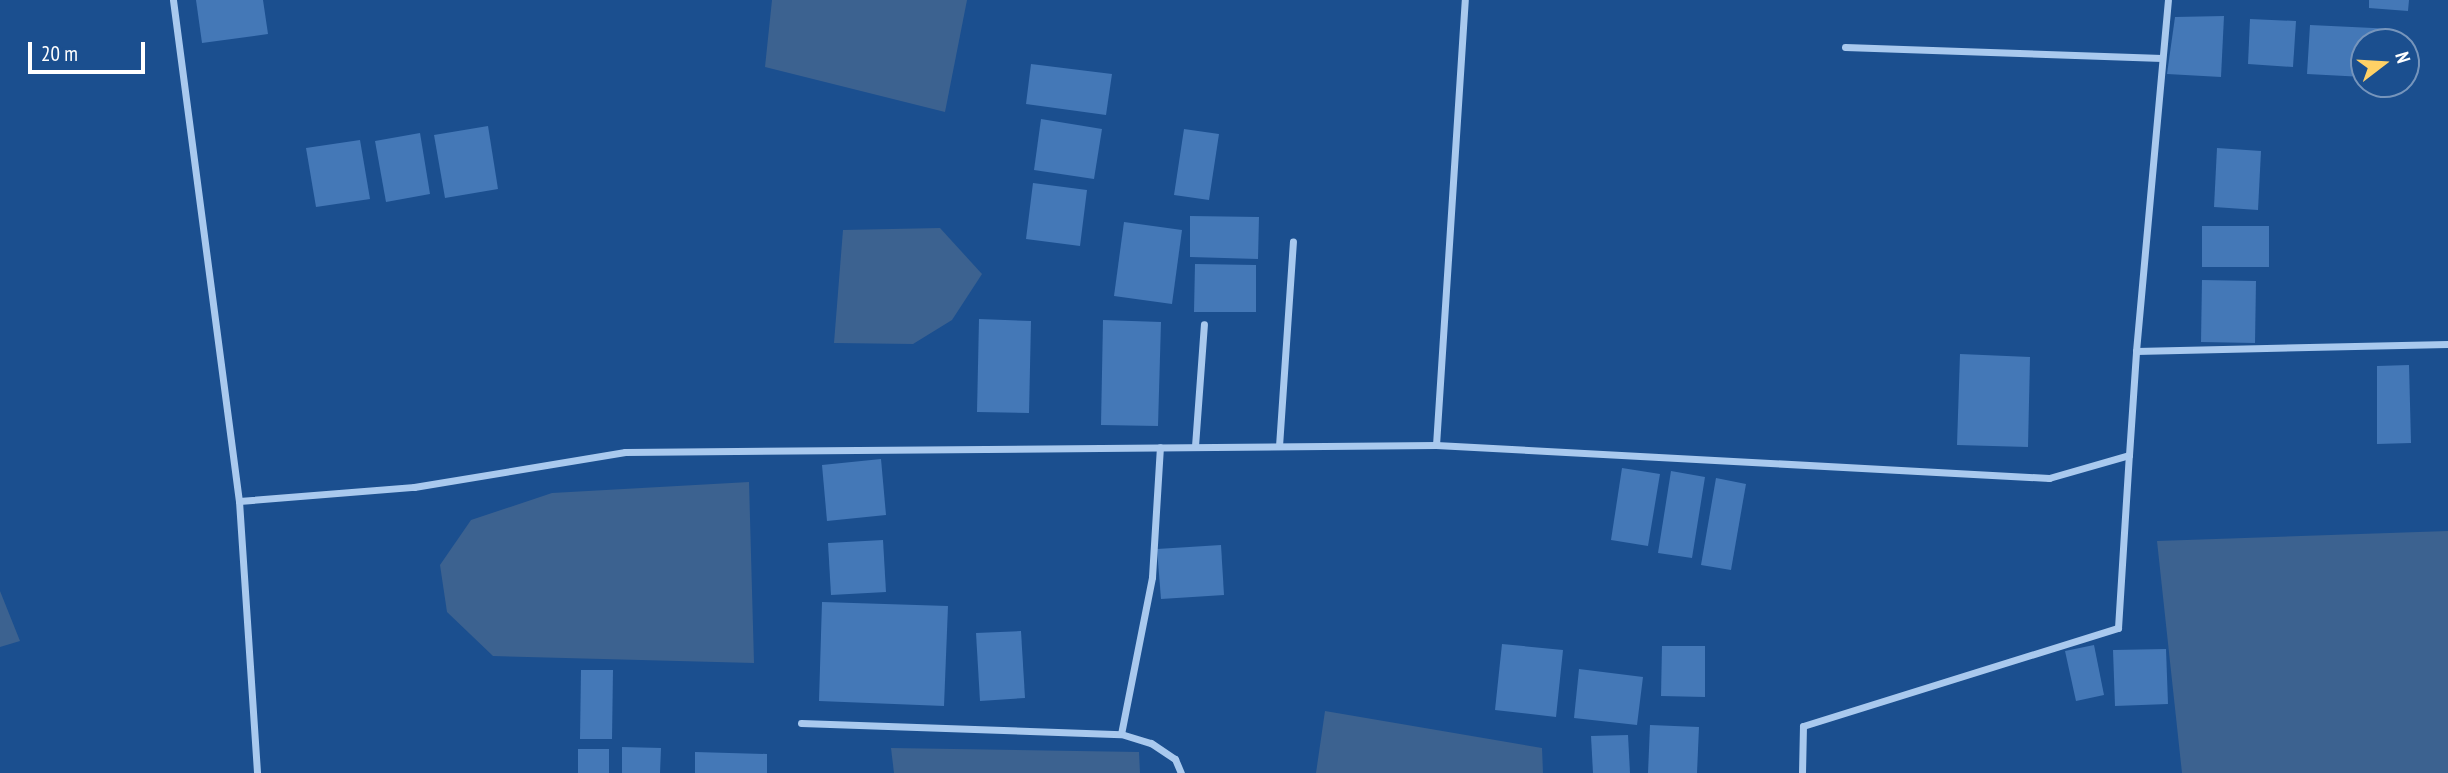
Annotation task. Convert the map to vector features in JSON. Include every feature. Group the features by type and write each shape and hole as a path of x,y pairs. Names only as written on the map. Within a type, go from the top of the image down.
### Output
{"street":[{"path":"173,0 239,501 257,773"},
{"path":"1436,445 1465,0"},
{"path":"1802,773 1802,726 2118,628 2136,351 2168,0"},
{"path":"1844,47 2162,58"},
{"path":"1279,446 1293,241"},
{"path":"1195,446 1204,324"},
{"path":"2136,351 2448,344"},
{"path":"239,501 414,487 625,452 1436,445 2049,478 2129,455"},
{"path":"1121,734 1152,577 1160,447"},
{"path":"801,723 1121,734 1152,743 1175,759 1181,773"}],"water":[{"path":"772,0 967,0 945,112 765,67"},
{"path":"940,228 982,274 952,320 913,344 834,343 843,230"},
{"path":"749,482 754,663 493,656 447,612 440,565 471,520 552,493"},
{"path":"2448,531 2448,773 2182,773 2157,541"},
{"path":"0,591 20,641 0,647"},
{"path":"1325,711 1542,748 1543,773 1316,773"},
{"path":"891,748 1139,752 1140,773 894,773"}],"building":[{"path":"196,0 263,0 268,34 202,43"},
{"path":"2369,0 2409,0 2408,11 2369,8"},
{"path":"2224,16 2221,77 2167,74 2175,17"},
{"path":"2250,19 2296,21 2293,67 2248,64"},
{"path":"2310,25 2373,28 2350,28 2350,76 2307,74"},
{"path":"1031,64 1112,74 1106,115 1026,104"},
{"path":"1041,119 1102,129 1094,179 1034,170"},
{"path":"488,126 498,189 445,198 434,135"},
{"path":"1184,129 1219,134 1209,200 1174,195"},
{"path":"420,133 430,194 386,202 375,141"},
{"path":"360,140 370,199 316,207 306,148"},
{"path":"2217,148 2261,151 2258,210 2214,207"},
{"path":"1033,183 1087,190 1080,246 1026,239"},
{"path":"1190,216 1259,217 1258,259 1190,257"},
{"path":"1124,222 1182,230 1172,304 1114,296"},
{"path":"2202,226 2269,226 2269,267 2202,267"},
{"path":"1195,264 1256,265 1256,312 1194,312"},
{"path":"2202,280 2256,281 2255,343 2201,342"},
{"path":"979,319 1031,321 1029,413 977,412"},
{"path":"1103,320 1161,322 1158,426 1101,425"},
{"path":"1960,354 2030,357 2028,447 1957,445"},
{"path":"2409,365 2411,443 2377,444 2377,366"},
{"path":"881,459 886,515 827,521 822,465"},
{"path":"1622,468 1660,474 1648,546 1611,540"},
{"path":"1671,471 1705,477 1692,558 1658,553"},
{"path":"1716,478 1746,484 1731,570 1701,565"},
{"path":"883,540 886,592 831,595 828,543"},
{"path":"1221,545 1224,595 1161,599 1157,549"},
{"path":"822,602 948,606 944,706 819,701"},
{"path":"1021,631 1025,698 980,701 976,633"},
{"path":"1502,644 1563,650 1556,717 1495,710"},
{"path":"2094,645 2104,695 2076,701 2065,651"},
{"path":"1662,646 1705,646 1705,697 1661,696"},
{"path":"2166,649 2168,704 2115,706 2113,650"},
{"path":"1579,669 1643,677 1637,725 1574,718"},
{"path":"581,670 613,670 612,739 580,739"},
{"path":"1650,725 1699,727 1697,773 1648,773"},
{"path":"1628,735 1630,773 1593,773 1591,736"},
{"path":"622,747 661,748 660,773 622,773"},
{"path":"578,749 609,749 609,773 578,773"},
{"path":"695,752 767,754 767,773 695,773"}]}
